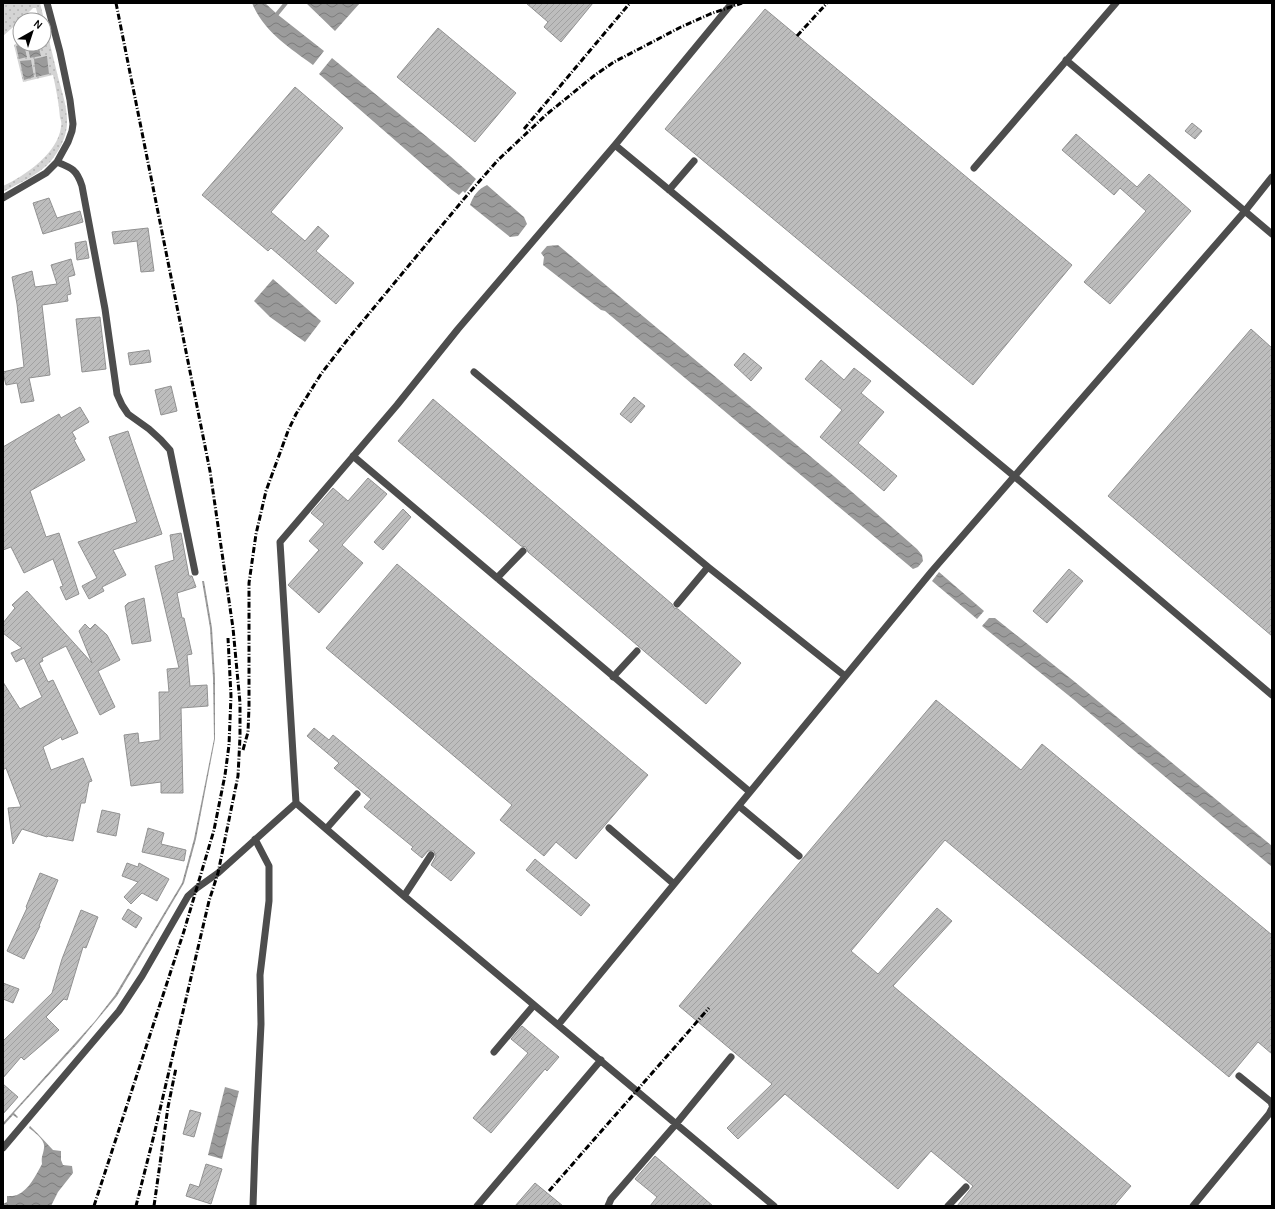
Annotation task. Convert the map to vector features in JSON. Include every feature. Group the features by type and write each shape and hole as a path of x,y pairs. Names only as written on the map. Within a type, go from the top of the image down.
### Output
{"street":[{"path":"3,198 46,173 57,162 72,131 73,124 70,100 62,59 47,3"},
{"path":"732,3 615,145 458,329 397,405 280,542 296,803 404,896 774,1206"},
{"path":"974,168 1116,3"},
{"path":"1066,60 1272,234"},
{"path":"615,145 1014,476 1272,695"},
{"path":"669,190 694,161"},
{"path":"57,162 74,169 79,175 82,186 105,309 117,394 128,414 149,429 170,450 195,572"},
{"path":"558,1025 932,571 1245,211 1272,177"},
{"path":"474,372 708,567 845,676"},
{"path":"353,456 750,792"},
{"path":"497,578 523,551"},
{"path":"677,604 708,567"},
{"path":"613,677 636,651"},
{"path":"326,829 357,794"},
{"path":"3,1148 119,1010 142,976 188,896 218,873 296,803"},
{"path":"739,806 799,856"},
{"path":"609,828 674,884"},
{"path":"253,1206 261,1024 260,976 269,901 269,866 255,839"},
{"path":"404,896 431,855"},
{"path":"494,1052 534,1005"},
{"path":"608,1206 610,1199 732,1057"},
{"path":"477,1206 601,1060"},
{"path":"1193,1206 1269,1114 1272,1106 1271,1102 1239,1076"},
{"path":"948,1206 966,1187"}],"shaded area":[{"path":"3,3 40,3 42,12 37,12 36,8 33,8 29,12 12,12 12,28 3,36"},
{"path":"16,52 22,52 27,57 26,52 29,52 30,58 40,55 39,52 52,52 67,113 67,125 64,139 51,161 46,166 35,175 3,192 3,186 30,170 47,154 59,137 61,121 53,75 23,82"}],"water":[{"path":"252,3 265,3 324,51 313,65 270,31 257,13"},
{"path":"306,3 360,3 335,31"},
{"path":"17,52 26,52 27,57 19,59"},
{"path":"29,52 40,52 41,56 30,58"},
{"path":"47,56 49,74 36,77 34,59"},
{"path":"332,58 476,179 465,193 463,191 459,195 452,190 319,74"},
{"path":"31,60 34,77 24,80 20,61"},
{"path":"487,185 524,217 527,224 518,236 510,237 470,205 476,193"},
{"path":"558,245 835,477 917,549 922,555 923,561 918,567 913,569 605,311 601,310 543,265 544,257 541,253 547,246"},
{"path":"273,279 321,321 305,342 270,317 254,301"},
{"path":"939,572 984,611 977,619 932,581"},
{"path":"202,581 204,581 212,628 215,678 215,739 196,839 184,883 117,996 78,1043 14,1113 18,1117 17,1118 13,1115 3,1126 3,1123 95,1021 115,995 182,883 194,839 214,739 210,628"},
{"path":"989,618 995,618 1075,682 1272,846 1272,867 1073,699 982,626"},
{"path":"225,1087 239,1091 222,1159 208,1155"},
{"path":"30,1126 53,1150 61,1151 61,1160 63,1165 72,1166 73,1173 58,1192 51,1206 4,1206 3,1204 7,1202 7,1196 17,1195 29,1186 42,1164 44,1145 39,1136 29,1128"}],"building":[{"path":"526,3 593,3 561,42 544,27 548,22"},
{"path":"765,9 1072,265 973,385 665,129"},
{"path":"438,28 516,93 475,142 397,77"},
{"path":"295,87 343,128 271,212 305,241 318,226 329,236 316,251 354,283 336,304 271,248 268,251 202,195"},
{"path":"1192,123 1202,131 1195,139 1185,131"},
{"path":"1076,134 1137,187 1149,174 1191,211 1110,304 1084,282 1146,211 1120,188 1114,195 1062,150"},
{"path":"49,198 57,218 80,211 83,222 43,234 33,203"},
{"path":"148,228 154,271 141,272 137,241 114,244 112,232"},
{"path":"86,241 89,258 77,260 75,243"},
{"path":"71,259 75,275 68,277 71,294 67,295 68,301 42,305 50,375 29,378 34,401 21,403 17,383 6,385 3,373 24,367 17,304 12,277 32,271 35,287 57,284 51,265"},
{"path":"100,317 106,369 82,372 76,319"},
{"path":"1251,329 1272,348 1272,636 1108,496"},
{"path":"149,350 151,362 130,365 128,353"},
{"path":"744,353 762,368 751,381 734,365"},
{"path":"821,360 844,380 854,368 871,381 861,393 884,412 858,443 897,476 884,491 820,437 842,410 805,379"},
{"path":"171,386 177,411 161,415 155,390"},
{"path":"634,397 645,406 631,423 620,414"},
{"path":"433,399 672,604 674,608 678,609 741,663 706,704 528,552 526,547 521,546 398,441"},
{"path":"80,407 89,422 72,432 76,439 74,440 85,460 30,491 46,537 59,533 79,594 66,600 60,587 63,586 53,559 24,573 11,547 3,550 3,447 59,414 61,418"},
{"path":"128,431 162,534 113,550 126,575 102,587 104,591 89,599 82,586 97,578 78,542 137,522 109,437"},
{"path":"368,478 387,494 342,545 363,563 319,613 288,585 319,550 309,541 324,524 311,513 333,488 348,501"},
{"path":"403,509 411,517 383,550 374,542"},
{"path":"181,533 189,576 192,576 196,587 177,593 192,654 187,655 190,686 207,685 208,706 181,708 183,793 161,793 161,782 131,786 124,735 138,733 139,743 160,740 159,692 169,692 167,669 179,668 155,566 174,560 170,535"},
{"path":"397,564 648,775 576,859 556,842 544,856 500,820 512,805 326,648"},
{"path":"1069,569 1083,581 1047,623 1033,611"},
{"path":"27,591 92,663 79,631 85,624 90,629 95,624 107,635 120,660 98,671 115,707 100,715 66,646 42,658 43,661 39,663 48,682 53,680 78,733 62,740 61,737 43,747 51,770 83,758 92,781 89,782 85,803 81,803 73,841 47,837 22,829 13,844 8,808 21,807 6,768 3,770 3,682 20,709 42,697 24,658 16,662 11,653 22,648 3,633 3,623 15,608 12,605"},
{"path":"144,598 151,641 132,644 125,606 128,603"},
{"path":"936,700 1021,770 1042,744 1272,935 1272,1054 1258,1042 1229,1077 945,840 851,951 878,974 937,908 952,921 893,986 1131,1186 1114,1206 957,1206 973,1186 931,1151 898,1189 785,1094 738,1139 727,1128 772,1084 679,1006"},
{"path":"314,728 329,740 333,735 475,853 451,881 431,865 436,856 434,851 428,851 422,858 411,849 413,847 364,807 371,799 334,768 339,763 307,736"},
{"path":"102,810 120,814 116,836 97,832"},
{"path":"148,828 164,833 161,844 186,850 184,861 142,852"},
{"path":"535,859 590,905 581,916 526,870"},
{"path":"127,863 138,867 139,863 169,879 157,901 142,893 131,904 124,897 138,882 122,876"},
{"path":"40,873 58,880 40,926 24,959 7,951 27,908 26,907"},
{"path":"128,909 142,918 136,928 122,919"},
{"path":"81,910 98,917 86,948 83,947 67,1000 64,999 46,1017 59,1030 24,1060 21,1057 3,1078 3,1041 52,993 62,959"},
{"path":"3,983 19,989 13,1003 3,999"},
{"path":"522,1026 559,1057 547,1071 545,1069 491,1133 473,1118 528,1053 511,1039"},
{"path":"3,1084 18,1097 3,1114"},
{"path":"190,1110 201,1113 194,1137 183,1134"},
{"path":"655,1156 713,1206 650,1206 657,1197 635,1179"},
{"path":"206,1164 222,1169 211,1204 186,1196 190,1184 199,1187"},
{"path":"535,1183 563,1206 515,1206"}],"waterway":[{"path":"277,14 286,3"}],"railway":[{"path":"116,3 210,471 233,628 240,703 238,776 218,873 209,901 136,1206"},
{"path":"524,129 630,3"},
{"path":"243,750 248,732 249,707 249,583 256,534 266,491 288,431 296,414 321,374 348,339 463,200 498,160 547,114 595,75 614,62 681,27 710,14 742,3"},
{"path":"797,36 827,3"},
{"path":"94,1206 184,931 214,830 225,775 229,745 231,696 228,638"},
{"path":"549,1191 709,1008"},
{"path":"154,1206 168,1107 176,1068"}]}
